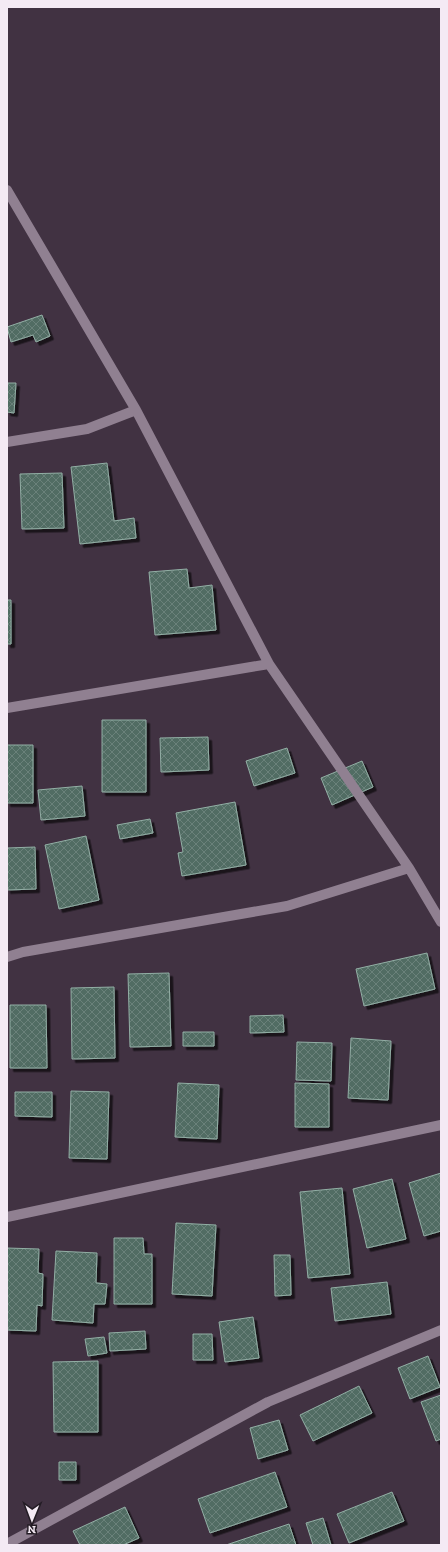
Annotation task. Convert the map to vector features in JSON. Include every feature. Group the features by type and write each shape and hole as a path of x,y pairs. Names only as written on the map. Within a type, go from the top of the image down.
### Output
{"street":[{"path":"7,190 136,410 269,664 409,868 441,922"},
{"path":"7,442 88,429 136,410"},
{"path":"7,708 269,664"},
{"path":"7,956 287,906 409,868"},
{"path":"7,1218 441,1125"},
{"path":"7,1544 268,1402 441,1330"}],"building":[{"path":"42,315 50,336 36,342 33,335 11,342 7,327"},
{"path":"7,383 16,383 14,413 7,412"},
{"path":"107,463 114,521 134,518 136,538 80,544 71,467"},
{"path":"62,473 64,528 22,529 20,474"},
{"path":"187,569 189,588 212,585 216,630 155,635 149,572"},
{"path":"7,600 11,600 11,644 7,644"},
{"path":"102,720 146,720 146,792 102,792"},
{"path":"208,737 209,770 161,772 160,738"},
{"path":"7,745 33,745 33,803 7,803"},
{"path":"287,748 295,773 254,786 246,761"},
{"path":"362,761 373,787 332,805 321,778"},
{"path":"82,786 85,816 41,820 38,790"},
{"path":"235,802 246,865 182,876 178,853 183,852 176,813"},
{"path":"150,819 153,833 120,839 117,825"},
{"path":"86,836 99,900 59,909 45,845"},
{"path":"35,847 36,889 7,890 7,848"},
{"path":"427,953 435,989 364,1006 356,969"},
{"path":"169,973 171,1046 130,1047 128,974"},
{"path":"114,987 115,1058 72,1059 71,988"},
{"path":"10,1005 46,1005 47,1068 10,1068"},
{"path":"283,1015 284,1032 250,1033 250,1016"},
{"path":"183,1032 214,1032 214,1046 183,1046"},
{"path":"351,1038 391,1041 388,1100 348,1098"},
{"path":"297,1042 332,1043 331,1081 296,1080"},
{"path":"178,1083 219,1085 217,1139 175,1137"},
{"path":"295,1083 329,1084 329,1127 295,1127"},
{"path":"71,1091 109,1092 107,1159 69,1158"},
{"path":"15,1092 52,1092 52,1117 15,1116"},
{"path":"441,1173 441,1231 424,1236 409,1183"},
{"path":"392,1179 406,1239 367,1248 353,1189"},
{"path":"342,1188 350,1274 308,1278 300,1192"},
{"path":"176,1223 216,1225 212,1296 172,1294"},
{"path":"114,1238 143,1238 144,1254 152,1254 152,1304 114,1304"},
{"path":"7,1248 39,1249 38,1273 43,1274 42,1306 37,1305 36,1331 7,1330"},
{"path":"56,1251 97,1253 96,1283 107,1284 105,1304 94,1304 93,1323 52,1320"},
{"path":"274,1255 290,1255 291,1295 275,1296"},
{"path":"387,1282 391,1314 335,1321 331,1288"},
{"path":"253,1317 259,1358 225,1362 219,1322"},
{"path":"145,1331 146,1349 110,1351 109,1333"},
{"path":"193,1334 212,1334 213,1360 193,1360"},
{"path":"104,1337 107,1353 88,1356 85,1339"},
{"path":"428,1356 440,1387 410,1399 398,1368"},
{"path":"98,1361 98,1432 54,1432 53,1362"},
{"path":"359,1386 372,1413 313,1441 300,1415"},
{"path":"441,1395 441,1439 436,1441 421,1402"},
{"path":"279,1420 288,1450 258,1459 250,1428"},
{"path":"59,1462 76,1462 76,1480 59,1480"},
{"path":"275,1472 287,1507 210,1533 198,1499"},
{"path":"392,1492 404,1521 349,1543 337,1514"},
{"path":"125,1507 139,1538 123,1545 80,1545 73,1531"},
{"path":"323,1518 331,1545 313,1545 306,1523"},
{"path":"289,1524 296,1545 226,1545"}]}
